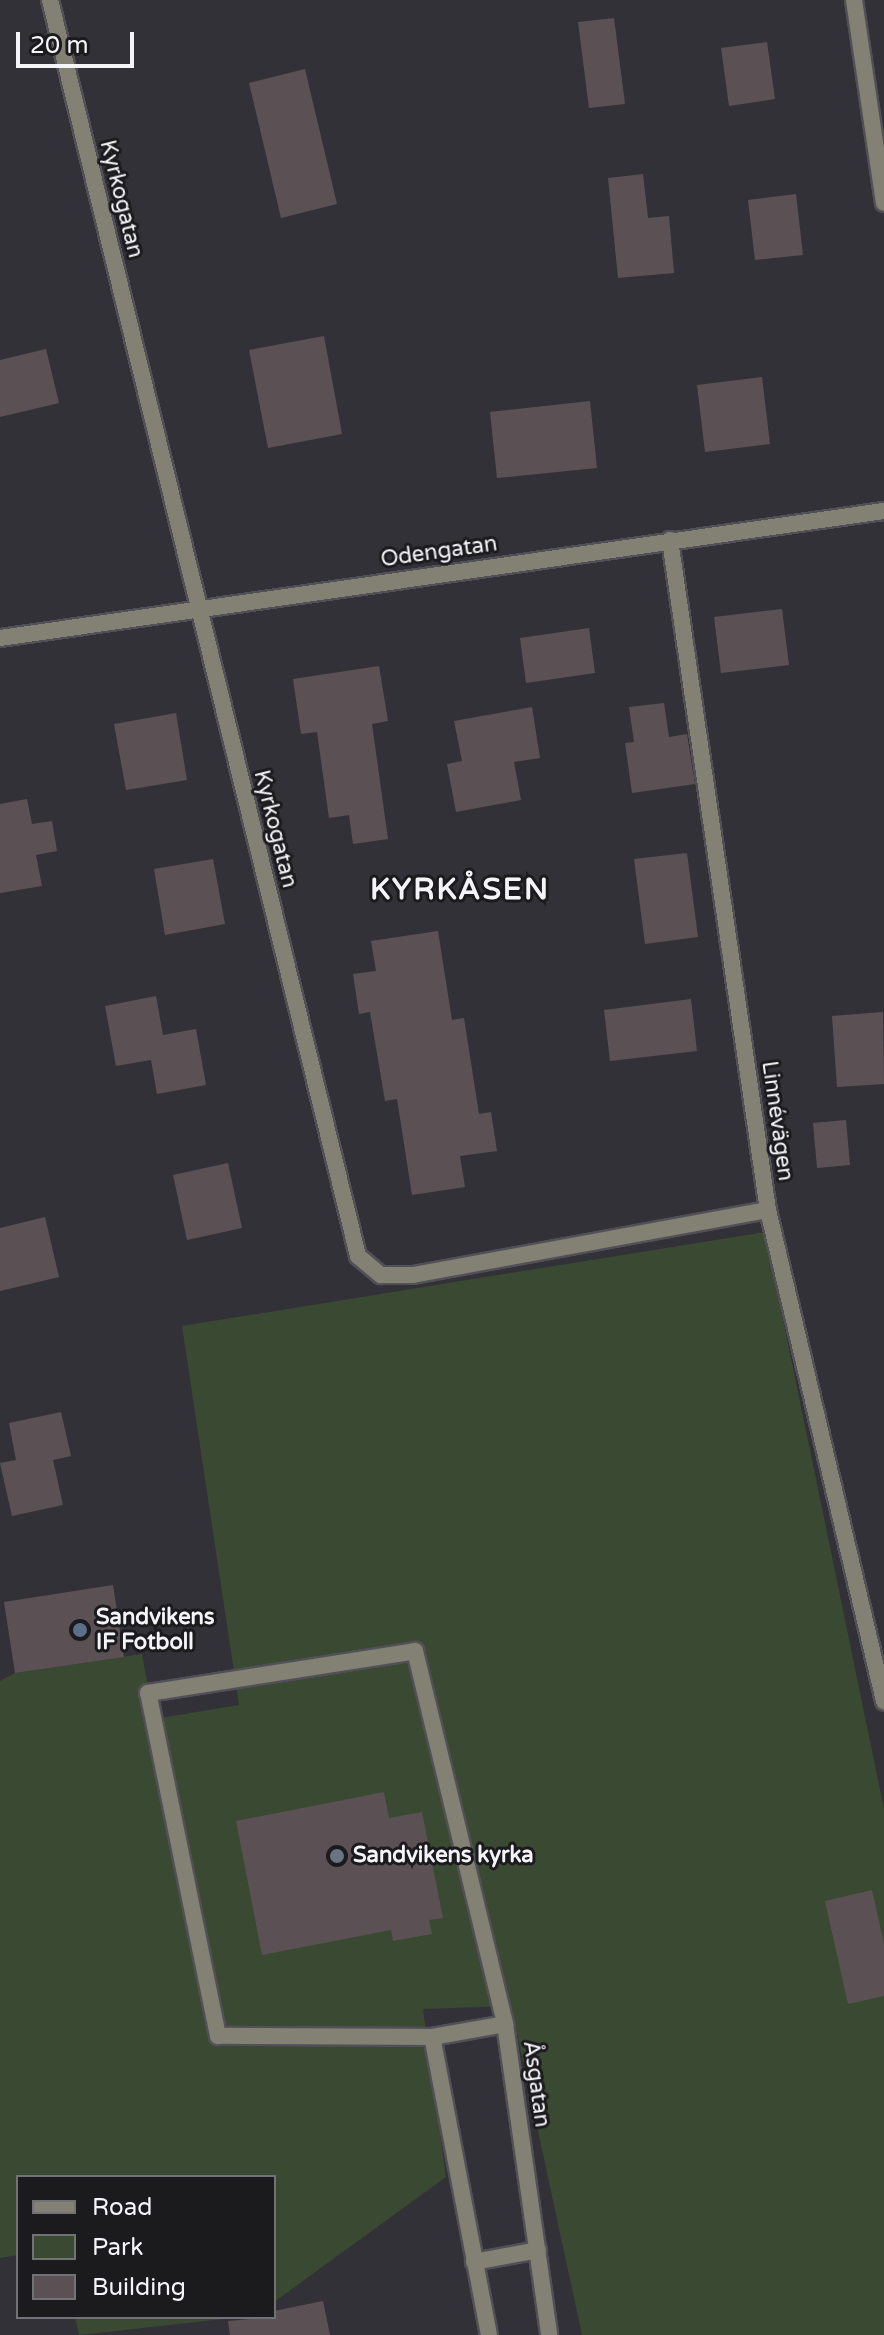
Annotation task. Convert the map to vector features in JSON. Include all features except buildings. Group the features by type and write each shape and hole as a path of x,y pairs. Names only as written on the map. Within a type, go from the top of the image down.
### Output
{"street":[{"name":"Kyrkogatan","path":"50,0 358,1256 370,1269 388,1277 413,1275 768,1210"},
{"path":"854,0 884,203"},
{"name":"Odengatan","path":"0,638 884,511"},
{"name":"Linnévägen","path":"670,540 768,1210 884,1701"},
{"name":"Åsgatan","path":"505,2024 432,2037 218,2036 148,1693 415,1651 505,2024 549,2335"},
{"path":"432,2037 489,2335"},
{"path":"474,2262 538,2250"}],"green space":[{"path":"765,1232 884,1809 884,2335 582,2335 511,2006 423,2009 446,2177 276,2301 276,2175 16,2175 16,2255 0,2258 0,1681 15,1673 142,1654 154,1719 239,1705 182,1326"},
{"path":"75,2319 224,2319 79,2335"}],"place":[{"name":"Sandvikens IF Fotboll","path":"80,1630"},
{"name":"Sandvikens kyrka","path":"337,1856"}],"district":[{"name":"KYRKÅSEN","path":"460,890"}]}
